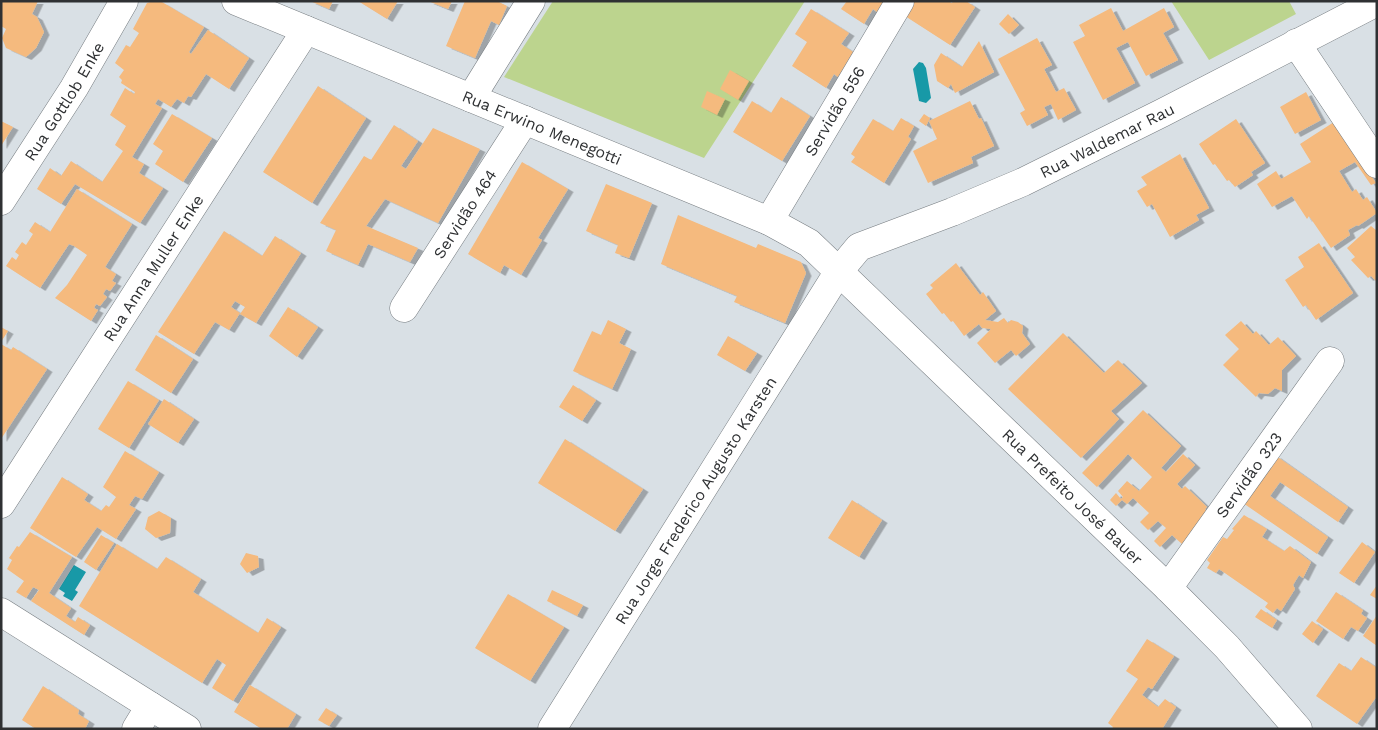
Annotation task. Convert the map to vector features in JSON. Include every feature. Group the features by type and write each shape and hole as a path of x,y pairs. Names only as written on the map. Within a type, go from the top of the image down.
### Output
{"street":[{"name":"Rua Gottlob Enke","path":"1,201 74,88 124,1"},
{"name":"Rua Erwino Menegotti","path":"236,1 769,220 809,243 838,271"},
{"path":"471,98 531,1"},
{"name":"Servidão 556","path":"769,220 900,1"},
{"name":"Rua Waldemar Rau","path":"838,271 860,247 952,212 1023,182 1377,2"},
{"name":"Rua Anna Muller Enke","path":"1,504 306,30"},
{"path":"1296,44 1377,164"},
{"name":"Servidão 464","path":"404,308 525,120"},
{"name":"Rua Prefeito José Bauer","path":"838,271 1168,588 1227,647 1298,729"},
{"name":"Rua Jorge Frederico Augusto Karsten","path":"552,729 838,271"},
{"name":"Servidão 323","path":"1168,588 1330,361"},
{"path":"1,612 187,729"},
{"path":"136,729 150,706"}],"green space":[{"path":"553,1 805,1 704,158 504,77"},
{"path":"1171,1 1289,1 1296,14 1209,60"}],"water":[{"path":"919,62 923,63 926,68 931,98 926,103 919,101 913,69"},
{"path":"74,565 86,572 75,590 78,592 72,601 63,596 65,593 59,589"}],"building":[{"path":"1,1 38,1 32,14 37,17 44,32 36,48 26,57 6,48 2,38 6,29 1,26"},
{"path":"153,1 162,2 204,27 189,52 191,54 208,30 249,58 229,89 206,74 191,97 188,96 184,103 177,99 171,107 158,99 155,104 162,108 132,157 144,164 139,173 163,188 140,223 75,184 61,204 37,189 50,168 61,176 71,161 102,182 123,151 115,145 126,126 110,115 125,88 134,94 135,92 121,83 122,80 119,77 124,70 115,63 126,45 130,47 139,33 133,29 147,3"},
{"path":"310,1 333,1 329,9"},
{"path":"358,1 398,1 387,19"},
{"path":"428,1 452,1 448,9"},
{"path":"465,1 497,1 507,6 499,25 491,21 475,58 446,46"},
{"path":"847,1 884,1 877,12 873,9 864,24 841,9"},
{"path":"914,1 948,1 952,3 953,1 966,1 975,7 950,45 905,16"},
{"path":"1111,8 1123,31 1164,8 1174,27 1163,33 1178,60 1146,76 1128,42 1116,48 1135,83 1103,100 1073,42 1085,36 1079,25"},
{"path":"811,9 849,33 841,44 853,52 838,77 834,74 826,88 792,66 807,42 795,34"},
{"path":"1008,14 1019,25 1009,34 999,24"},
{"path":"1037,38 1052,65 1044,69 1056,92 1064,88 1076,110 1058,120 1051,104 1044,107 1048,115 1027,126 1020,113 1025,110 998,59"},
{"path":"979,41 994,72 955,93 951,84 948,88 937,81 934,65 941,53 962,67"},
{"path":"730,70 749,81 738,100 720,89"},
{"path":"318,86 366,118 312,203 263,172"},
{"path":"707,91 725,99 717,115 701,107"},
{"path":"1306,92 1321,120 1295,134 1280,107"},
{"path":"781,97 810,116 782,161 733,132 752,101 771,113"},
{"path":"970,101 979,119 981,118 994,146 971,157 973,163 928,183 913,151 937,139 929,121"},
{"path":"172,114 212,138 183,182 155,164 163,151 153,144"},
{"path":"924,114 930,118 926,126 919,121"},
{"path":"901,118 914,126 908,137 911,139 884,183 851,162 855,157 851,154 873,119 893,131"},
{"path":"1236,119 1265,163 1251,172 1253,175 1235,187 1229,180 1227,181 1215,164 1213,165 1199,144"},
{"path":"1,121 13,127 1,146"},
{"path":"1334,122 1376,183 1371,185 1355,162 1339,171 1352,192 1356,189 1363,200 1367,197 1377,213 1358,226 1348,230 1350,235 1331,248 1309,216 1307,219 1292,196 1272,207 1257,184 1276,171 1281,179 1311,162 1300,144"},
{"path":"394,125 418,141 401,166 406,169 433,128 480,149 438,223 385,199 366,226 418,248 410,262 368,244 358,265 326,251 336,230 320,223 364,156 371,160"},
{"path":"1180,154 1209,208 1196,215 1199,220 1170,237 1152,204 1147,207 1137,191 1147,185 1141,177"},
{"path":"522,162 568,189 538,238 542,240 521,275 504,265 500,273 468,254"},
{"path":"606,184 652,203 629,258 615,253 618,245 586,231"},
{"path":"77,189 132,224 105,267 116,274 112,281 116,283 110,291 106,289 103,294 107,297 100,306 96,304 94,308 98,310 91,321 55,298 67,285 87,255 74,246 69,244 40,288 6,266 12,257 16,260 19,255 15,252 22,242 26,245 33,234 29,231 35,222 50,232"},
{"path":"678,215 756,248 758,244 801,262 806,273 785,323 734,302 737,296 661,264"},
{"path":"1371,226 1377,231 1377,282 1371,276 1368,278 1351,260 1355,257 1347,248"},
{"path":"224,231 262,256 275,236 301,253 256,323 240,314 245,307 235,301 231,307 240,313 229,330 215,322 194,354 158,332"},
{"path":"1319,243 1353,293 1316,320 1306,305 1303,307 1285,280 1304,267 1298,257"},
{"path":"956,263 980,295 983,292 996,311 985,320 998,322 1004,318 1008,323 1011,320 1023,326 1022,333 1030,344 1016,356 1011,350 995,363 977,343 991,329 982,328 979,324 964,336 953,321 951,322 944,313 942,314 926,294 933,288 930,285"},
{"path":"288,307 318,327 297,357 269,336"},
{"path":"608,320 626,329 619,343 631,349 612,389 573,371 592,331 601,335"},
{"path":"1241,321 1253,334 1256,331 1269,345 1278,337 1296,356 1282,370 1282,391 1275,388 1268,394 1259,393 1256,397 1223,365 1239,349 1225,335"},
{"path":"1,327 8,331 1,342"},
{"path":"1063,333 1104,373 1118,360 1142,383 1111,411 1119,419 1081,458 1008,389"},
{"path":"156,335 193,359 171,393 135,370"},
{"path":"728,336 757,353 745,371 717,355"},
{"path":"1,344 11,350 13,347 47,369 1,439"},
{"path":"128,381 159,400 129,448 98,429"},
{"path":"573,385 596,400 582,421 559,407"},
{"path":"164,399 194,419 178,443 148,424"},
{"path":"1143,410 1181,446 1161,468 1166,472 1183,454 1195,465 1177,484 1182,489 1185,486 1207,507 1205,509 1210,515 1182,544 1172,535 1160,547 1154,541 1166,528 1158,521 1148,530 1140,522 1149,513 1133,498 1127,504 1122,500 1116,506 1110,500 1116,493 1121,499 1123,497 1118,491 1127,481 1139,491 1152,477 1128,454 1097,487 1082,473"},
{"path":"565,439 643,489 615,531 538,483"},
{"path":"125,451 159,472 142,499 135,496 129,505 136,509 116,539 97,527 76,557 30,528 62,477 88,494 84,500 101,511 106,505 109,507 116,497 103,487"},
{"path":"1275,455 1348,507 1338,522 1280,482 1270,496 1328,537 1317,554 1243,503"},
{"path":"852,500 882,520 859,557 828,538"},
{"path":"159,511 171,518 170,533 156,538 145,529 148,517"},
{"path":"1244,515 1267,529 1262,537 1284,551 1290,546 1311,562 1303,578 1299,575 1293,585 1295,589 1281,611 1277,608 1273,613 1265,607 1268,603 1219,569 1216,573 1207,568 1210,563 1207,560 1223,537 1227,539 1234,530 1232,529"},
{"path":"30,532 72,557 49,593 71,608 66,616 75,622 78,617 90,625 84,635 31,601 39,590 33,587 26,598 16,592 24,581 7,569 12,560 9,558"},
{"path":"101,535 114,543 96,570 84,562"},
{"path":"1362,542 1375,552 1354,583 1339,573"},
{"path":"117,544 157,569 166,557 201,579 193,592 258,633 267,618 281,627 233,701 212,688 226,665 217,659 202,683 79,606"},
{"path":"246,553 258,556 259,567 247,573 240,564"},
{"path":"1377,585 1377,599 1370,595"},
{"path":"552,590 583,605 577,616 547,601"},
{"path":"1336,592 1363,610 1361,614 1367,618 1358,631 1351,627 1343,639 1316,621"},
{"path":"508,594 564,627 530,681 475,648"},
{"path":"1261,609 1277,620 1272,628 1255,617"},
{"path":"1377,615 1377,646 1363,636"},
{"path":"1312,621 1323,629 1313,643 1302,634"},
{"path":"1147,639 1174,656 1152,689 1148,687 1142,695 1158,707 1165,699 1176,707 1162,729 1112,729 1113,727 1108,723 1138,679 1126,671"},
{"path":"1361,657 1377,668 1377,696 1357,724 1316,696 1339,663 1351,671"},
{"path":"250,685 296,714 287,729 262,729 234,712"},
{"path":"43,686 79,710 78,714 89,721 85,729 36,729 22,720"},
{"path":"326,708 337,715 329,726 318,720"}]}
